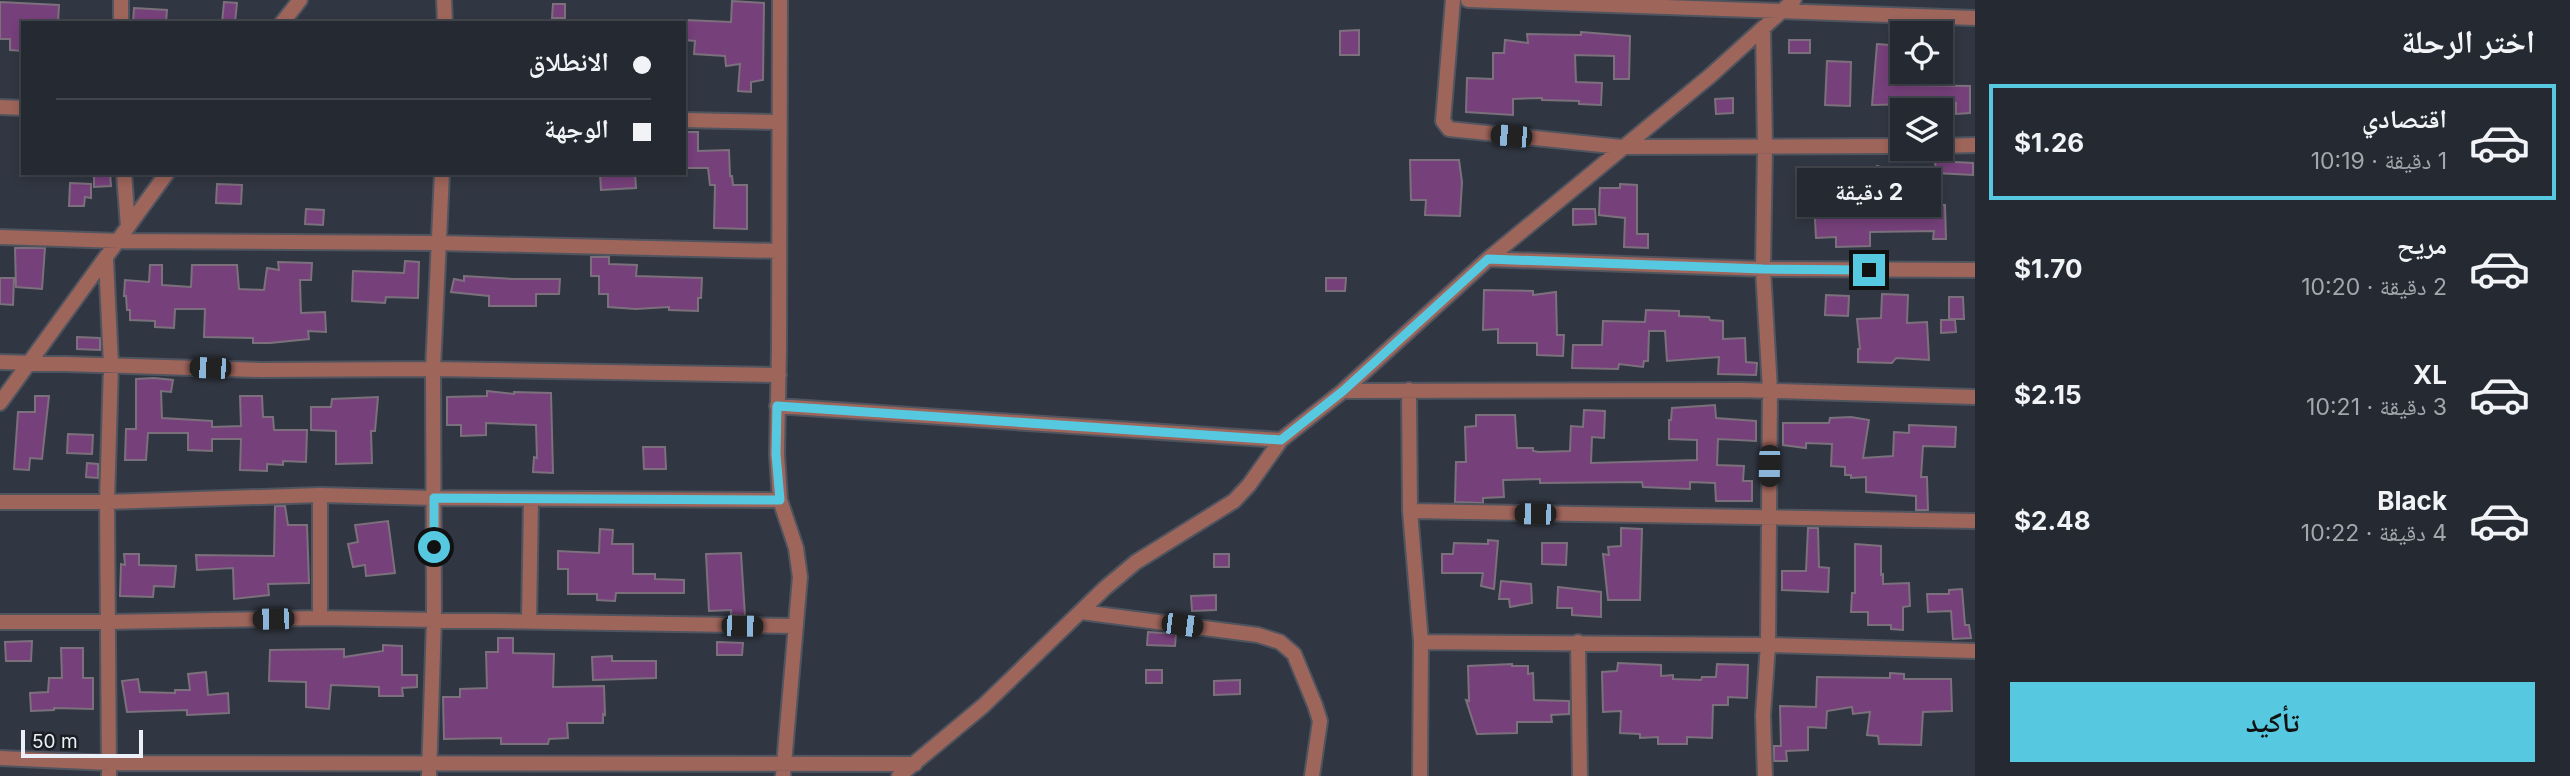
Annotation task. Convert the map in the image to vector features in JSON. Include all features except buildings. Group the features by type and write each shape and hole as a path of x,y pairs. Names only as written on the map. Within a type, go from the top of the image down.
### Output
{"street":[{"path":"121,0 121,21"},
{"path":"284,21 300,0"},
{"path":"444,0 445,21"},
{"path":"780,0 779,375 776,454 780,500 800,562 784,770"},
{"path":"1453,0 1443,121 1444,125 1456,131 1621,147 1890,146"},
{"path":"1468,0 1788,5 1975,18"},
{"path":"899,776 983,706 1136,562 1234,500 1249,485 1281,440 1343,391 1488,259 1710,76 1788,5"},
{"path":"1763,29 1763,269 1770,390 1768,645 1763,715 1765,776"},
{"path":"0,107 21,108"},
{"path":"686,120 779,122"},
{"path":"1953,146 1975,145"},
{"path":"124,175 128,227"},
{"path":"0,402 166,175"},
{"path":"429,769 434,620 433,369 442,175"},
{"path":"0,237 779,251"},
{"path":"106,259 111,365 107,502 109,769"},
{"path":"1488,259 1763,269 1975,270"},
{"path":"0,362 260,370 433,369 779,375"},
{"path":"1409,390 1410,511 1421,642 1420,776"},
{"path":"1343,391 1770,390 1975,397"},
{"path":"777,406 1281,440"},
{"path":"320,495 320,618"},
{"path":"0,502 107,502 320,495 780,500"},
{"path":"529,622 531,499"},
{"path":"1410,511 1975,521"},
{"path":"1081,612 1258,635 1280,642 1294,654 1320,721 1312,776"},
{"path":"0,622 320,618 796,626"},
{"path":"1421,642 1768,645 1975,651"},
{"path":"1578,642 1580,776"},
{"path":"0,758 109,769 784,770 915,764"}],"route":[{"path":"434,547 434,498 780,500 776,454 777,406 1281,440 1343,391 1488,259 1869,270"}]}
